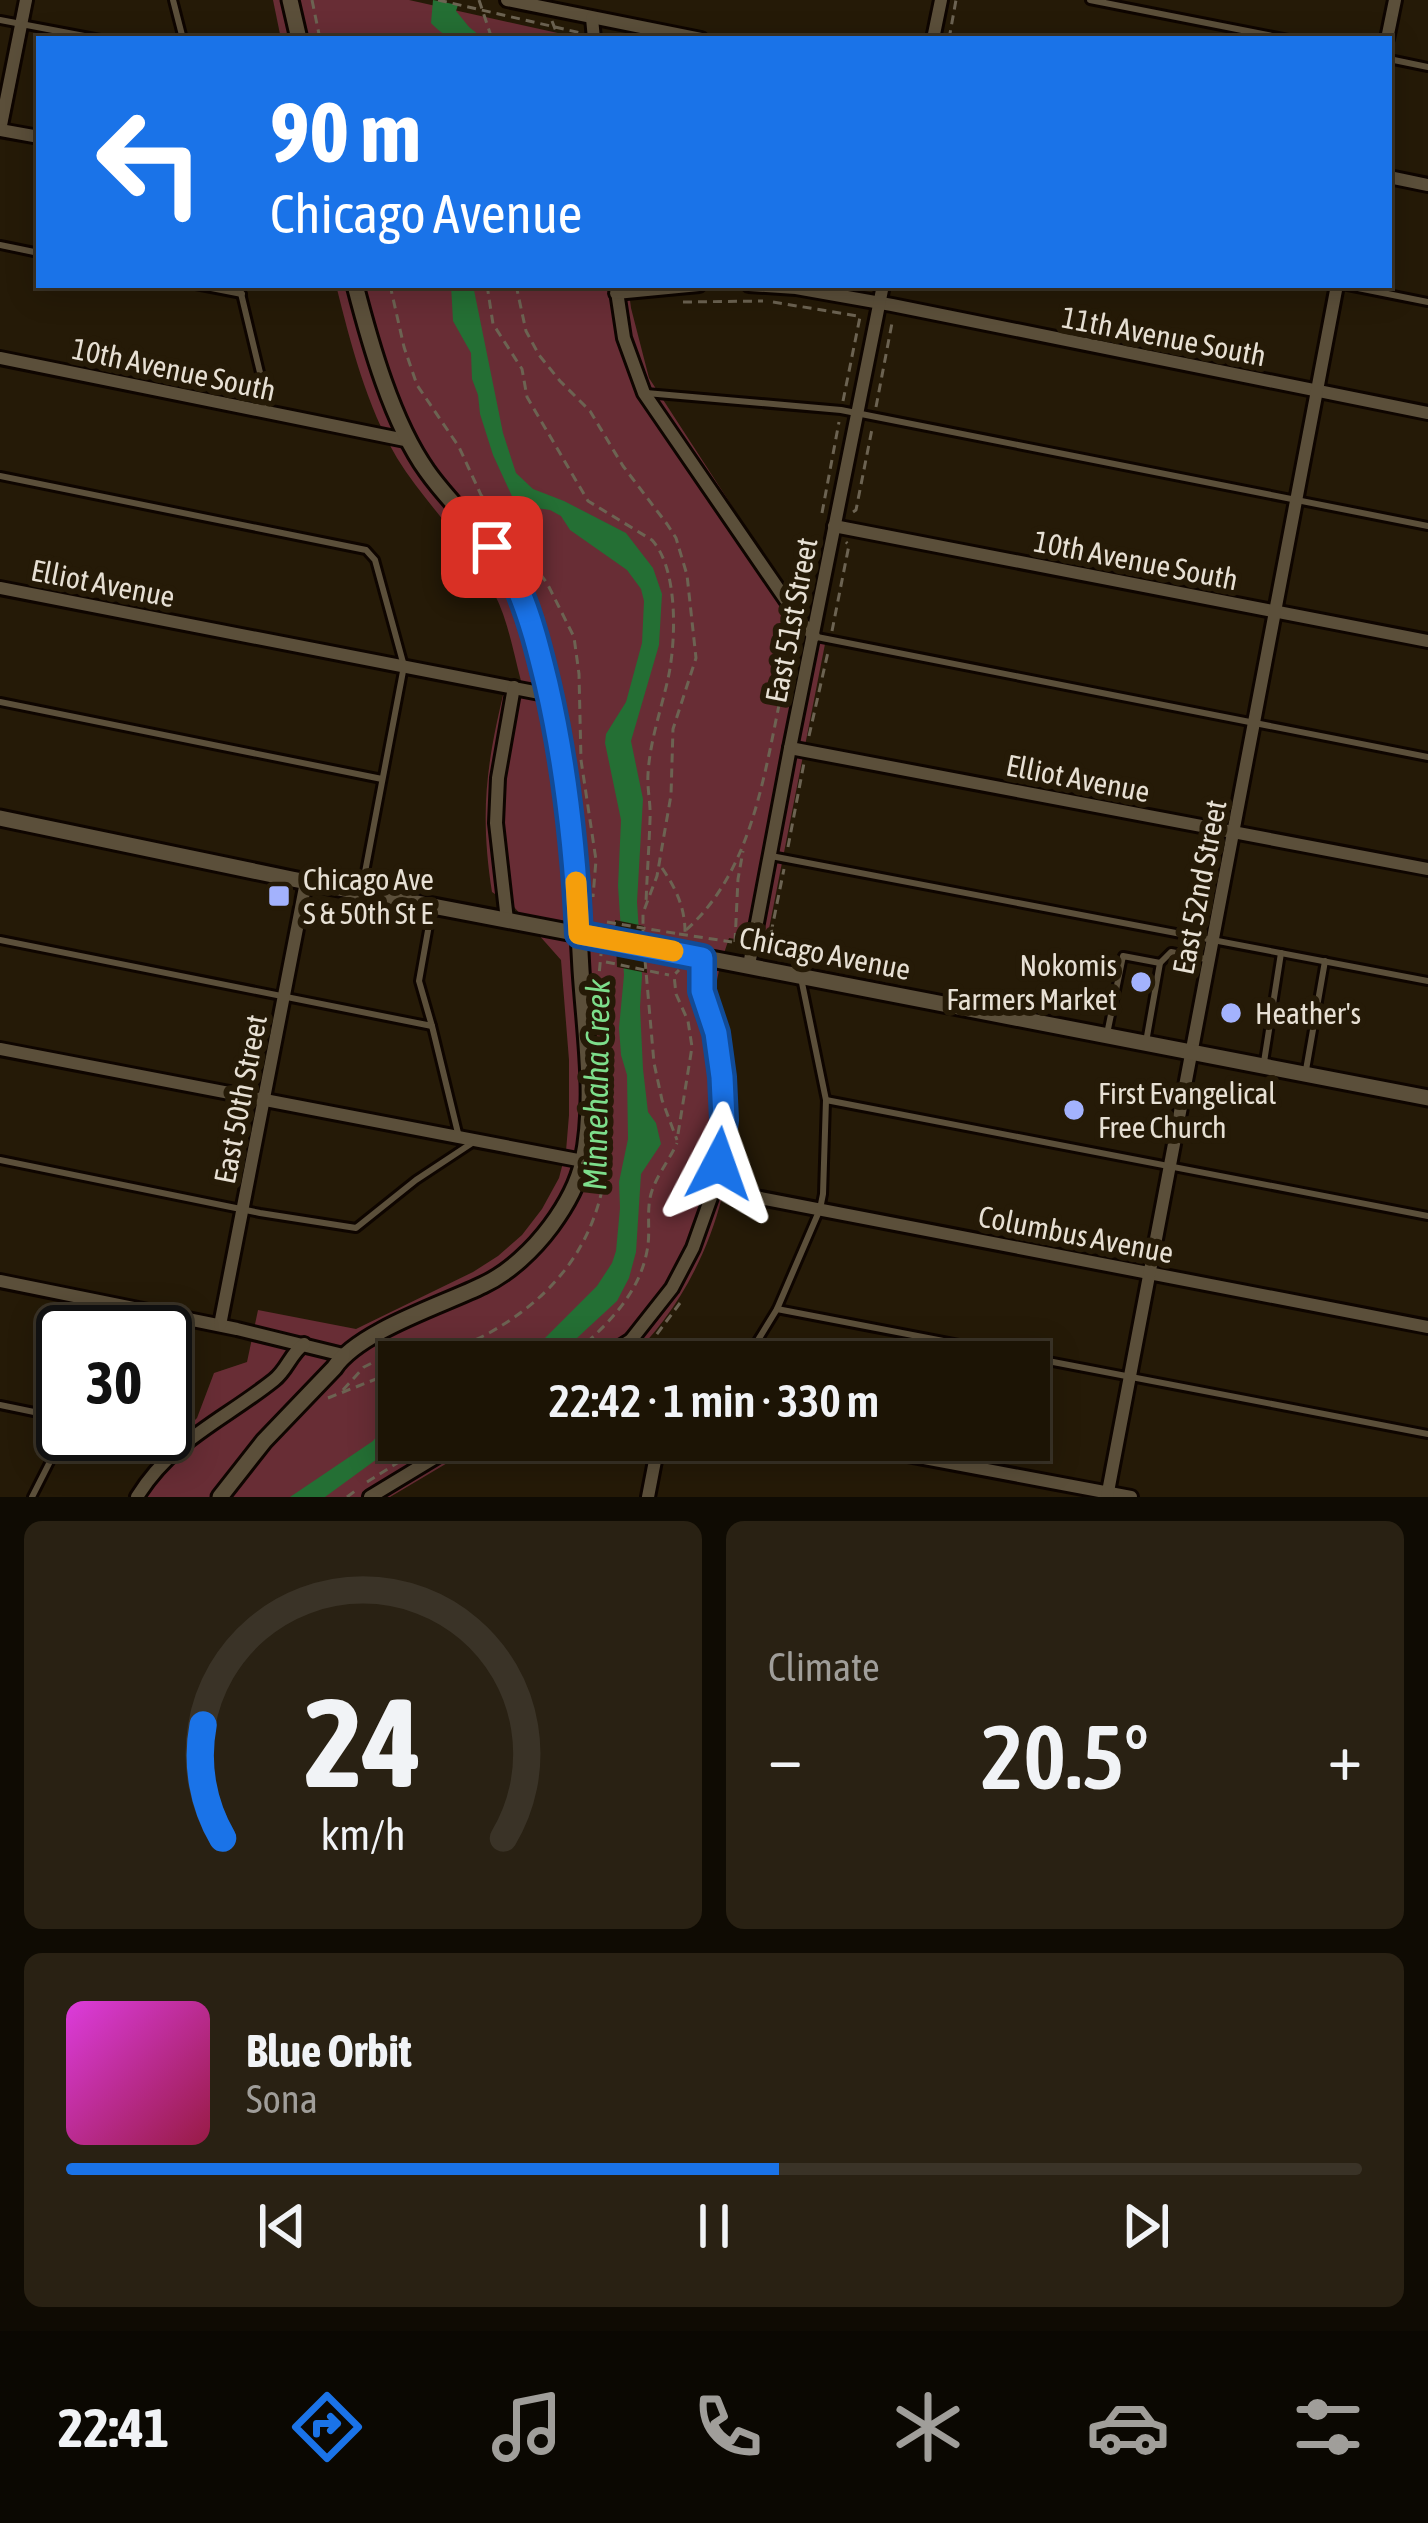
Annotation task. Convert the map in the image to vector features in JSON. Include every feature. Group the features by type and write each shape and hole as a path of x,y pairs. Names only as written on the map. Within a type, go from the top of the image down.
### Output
{"street":[{"path":"26,0 0,130 36,136"},
{"path":"290,0 298,36"},
{"path":"507,0 590,28 671,36"},
{"path":"934,36 941,0"},
{"path":"1389,36 1395,0"},
{"path":"1392,178 1428,185"},
{"path":"220,1497 343,1355 396,1324 486,1284 534,1246 574,1187 583,1161 588,1067 572,834 560,742 530,617 492,547 423,467 384,381 356,288"},
{"name":"11th Avenue South","path":"784,288 1428,413"},
{"name":"East 51st Street","path":"749,964 882,288"},
{"name":"East 52nd Street","path":"1107,1495 1339,288"},
{"path":"616,289 624,338 644,393 814,636"},
{"name":"10th Avenue South","path":"0,358 410,441"},
{"name":"10th Avenue South","path":"835,526 1428,641"},
{"name":"Elliot Avenue","path":"0,588 550,695"},
{"path":"507,920 496,823 498,778 514,687"},
{"name":"Elliot Avenue","path":"790,748 1428,869"},
{"name":"Chicago Avenue","path":"0,818 579,934 606,930 682,938 702,958 1428,1098"},
{"name":"East 50th Street","path":"220,1325 306,882"},
{"path":"631,1340 672,1288 693,1248 714,1189 724,1120 722,1077 716,1033 702,991 702,958"},
{"path":"0,1049 583,1161"},
{"name":"Columbus Avenue","path":"714,1189 1428,1327"},
{"path":"0,1281 117,1305"},
{"path":"192,1320 343,1355"},
{"path":"137,1497 173,1452 278,1377 304,1344"},
{"path":"370,1497 429,1461"},
{"path":"648,1497 655,1461"},
{"path":"935,1461 1131,1497"}],"lane":[{"path":"173,0 182,36"},
{"path":"1090,0 1273,36"},
{"path":"0,20 85,36"},
{"path":"1392,60 1428,67"},
{"path":"0,245 36,252"},
{"path":"1356,288 1428,302"},
{"path":"240,290 270,414"},
{"path":"644,393 841,410 1428,526"},
{"path":"0,476 366,550 375,560 404,666 361,892"},
{"path":"814,636 1428,757"},
{"path":"0,703 382,779"},
{"path":"770,855 1428,981"},
{"path":"432,906 418,981 459,1136"},
{"path":"0,940 431,1026"},
{"path":"1146,1042 1160,963 1172,952 1210,960"},
{"path":"1263,1064 1281,953"},
{"path":"1108,1034 1124,956 1160,963"},
{"path":"1306,1075 1325,961"},
{"path":"757,1341 777,1309 824,1193 826,1100 801,975"},
{"path":"826,1100 1428,1216"},
{"path":"0,1160 356,1228 476,1140"},
{"path":"777,1309 1428,1434"},
{"path":"0,1405 36,1412"},
{"path":"32,1497 50,1461"}],"path":[{"path":"312,0 319,36"},
{"path":"438,0 580,34 590,28"},
{"path":"478,0 491,36"},
{"path":"950,36 956,0"},
{"path":"488,288 494,324 522,369 526,397 588,502 652,540 668,569 670,660 648,774 643,922 654,1063 677,1140"},
{"path":"517,288 526,331 539,355 590,411 622,466 676,538 682,556 696,658 673,729 671,795 659,865 646,905"},
{"path":"680,302 770,301 863,315 821,516"},
{"path":"606,930 737,942 744,844 798,637"},
{"path":"682,938 714,901 744,844"},
{"path":"659,865 686,919 682,938"},
{"path":"589,1341 627,1300 646,1256 650,1198 677,1140 692,1047 674,974 604,962"},
{"path":"342,1391 364,1367 378,1362"},
{"path":"328,1399 378,1378"}],"shaded area":[{"path":"273,0 409,0 571,36 280,36"},
{"path":"433,0 458,5 456,11 480,36 450,36 431,23"},
{"path":"337,288 628,288 649,378 825,644 766,944 729,938 717,979 732,1112 726,1181 690,1280 646,1341 378,1341 378,1461 451,1461 390,1497 129,1497 154,1461 192,1461 192,1423 214,1373 247,1362 258,1310 356,1329 473,1272 522,1235 542,1209 559,1178 566,1151 569,1060 561,960 514,907 492,892 488,862 487,785 494,735 507,679 521,681 510,636 484,575 408,475 376,417"},
{"name":"Minnehaha Creek","path":"451,288 474,288 503,433 516,473 533,489 626,533 653,568 662,594 659,645 631,741 643,799 637,902 643,1069 648,1112 661,1144 641,1174 636,1252 629,1278 617,1301 574,1341 542,1341 597,1286 612,1263 628,1139 627,1075 619,1028 624,975 618,886 621,820 605,743 626,702 642,643 644,601 627,570 570,530 561,516 516,505 480,414 471,353 453,321"},
{"path":"378,1435 378,1458 325,1497 290,1497"}],"pier":[{"path":"615,920 644,926 647,973 617,967"}],"slow traffic":[{"path":"576,882 579,934 673,951"}],"place":[{"name":"Chicago Ave S & 50th St E","path":"279,896"},
{"name":"Nokomis Farmers Market","path":"1141,982"},
{"name":"Heather's","path":"1231,1013"},
{"name":"First Evangelical Free Church","path":"1074,1110"}],"route":[{"path":"492,547 530,617 550,695 572,834 579,934 702,958 702,991 716,1033 722,1077 719,1164"}]}
